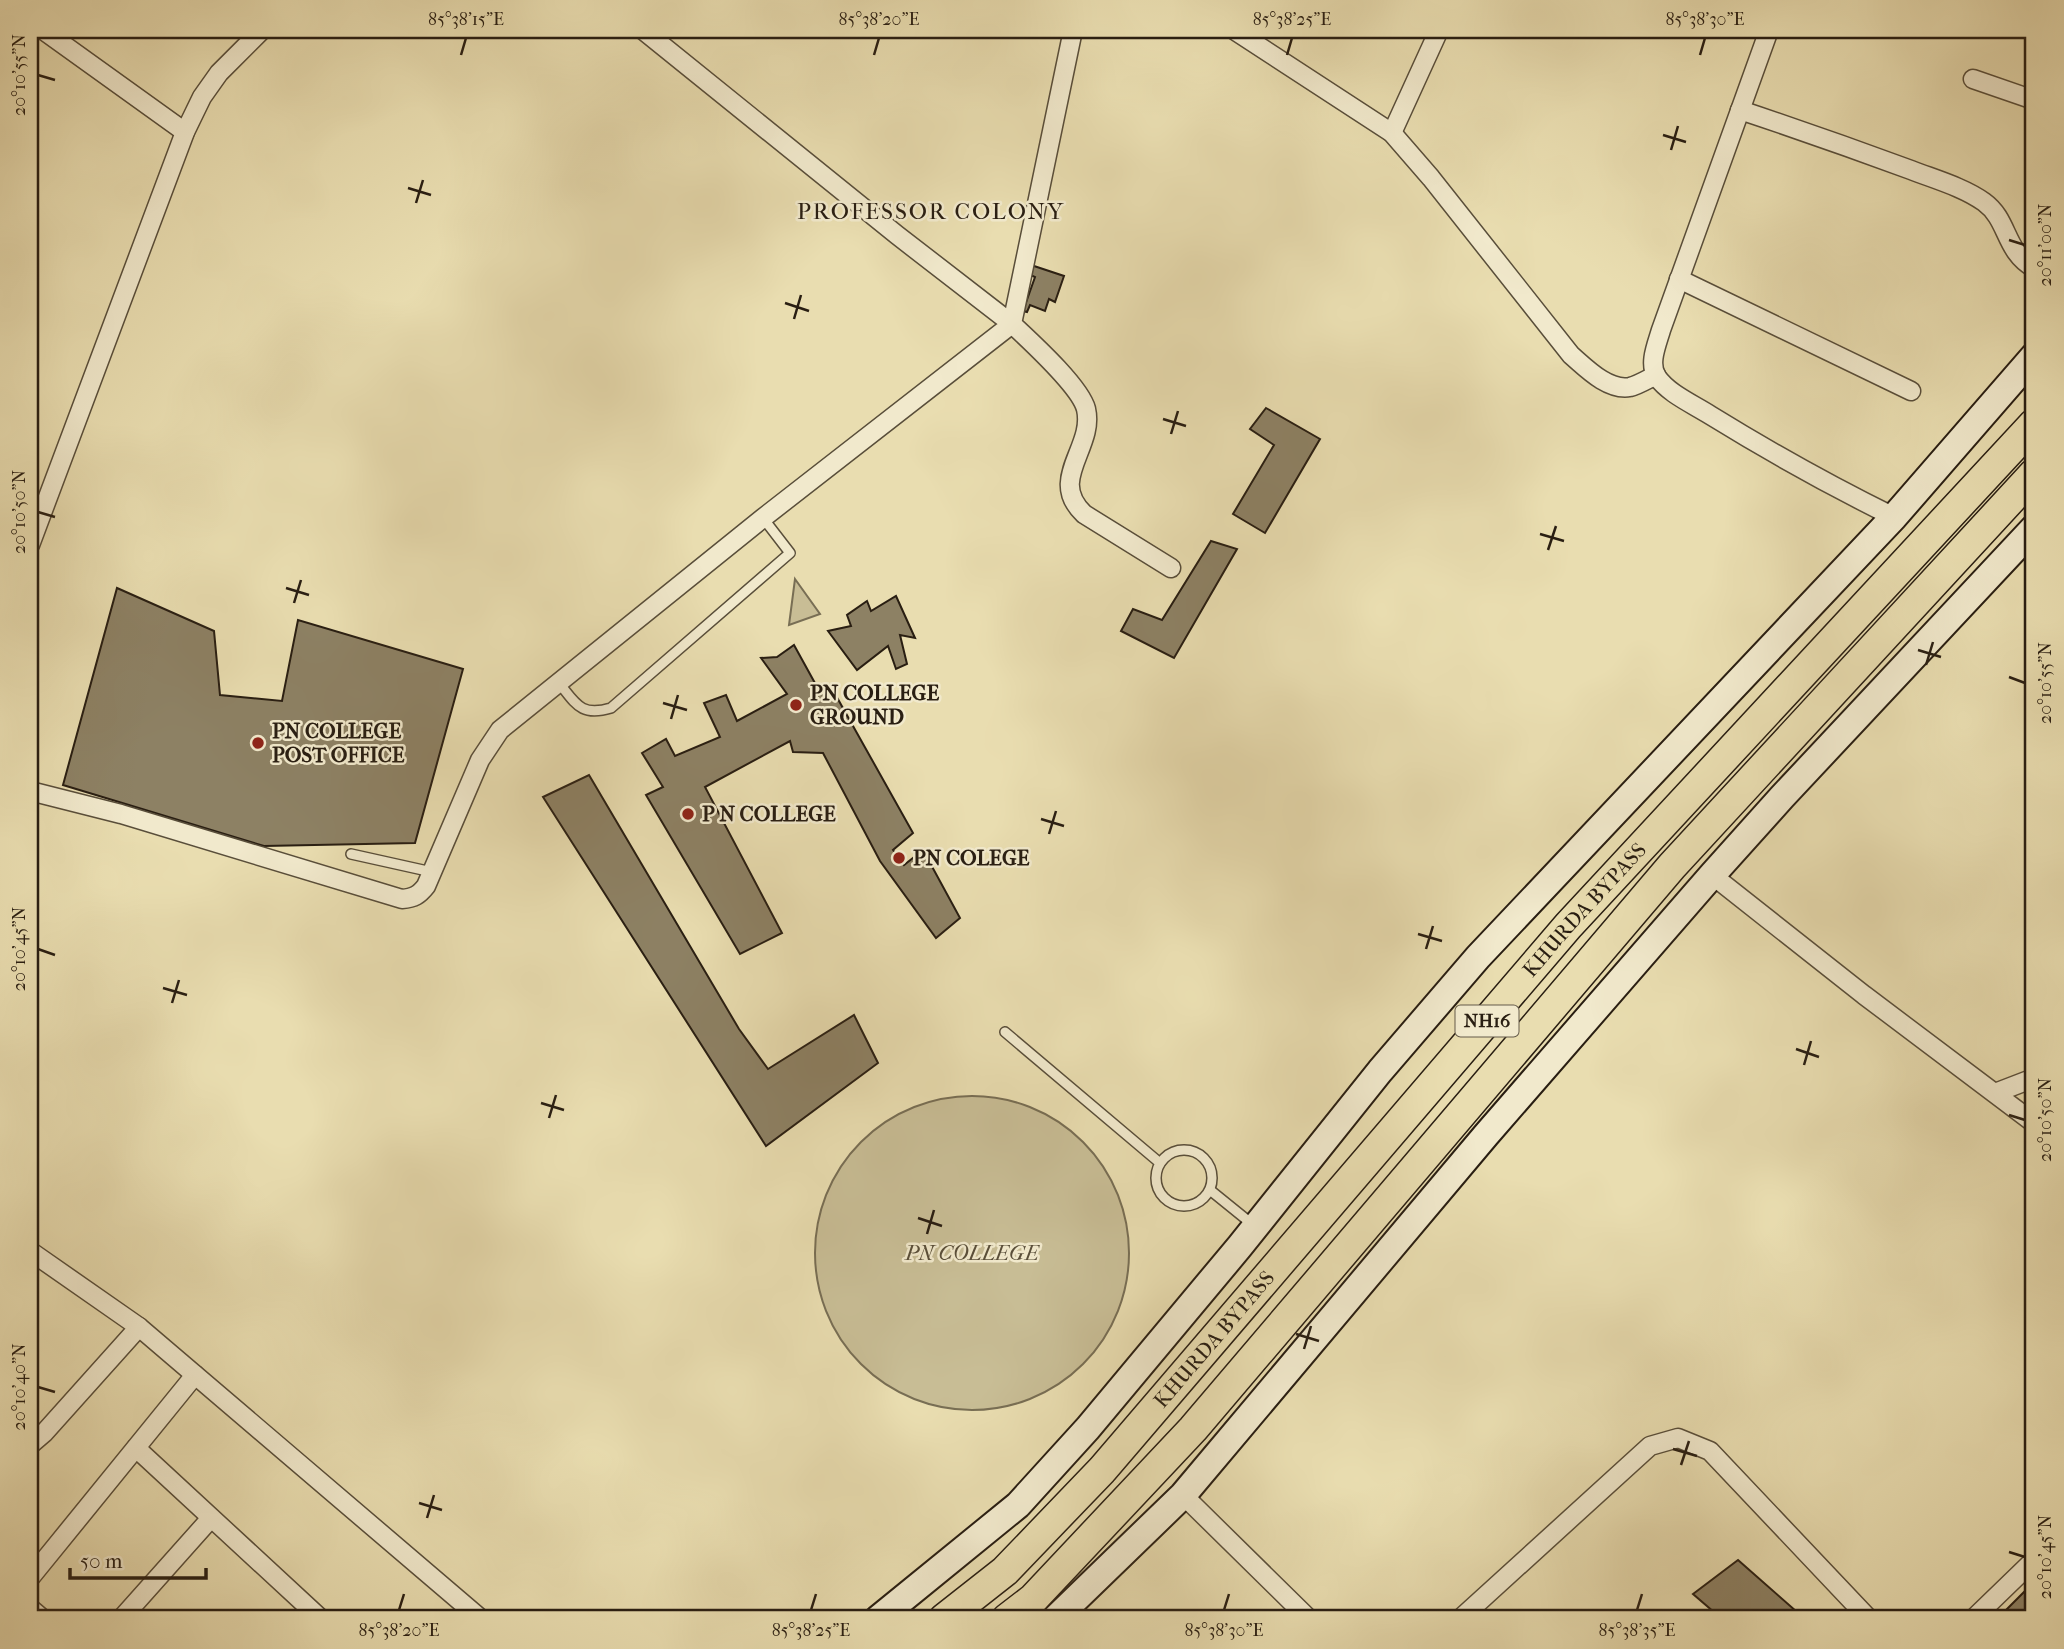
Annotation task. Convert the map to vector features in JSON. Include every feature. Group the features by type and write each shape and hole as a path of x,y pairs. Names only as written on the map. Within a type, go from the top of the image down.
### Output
{"highway":[{"name":"KHURDA BYPASS","path":"944,1619 1005,1571 1102,1469 1568,926 2034,424"},
{"name":"KHURDA BYPASS","path":"1007,1619 1042,1589 1193,1429 1672,866 2033,477"}],"main road":[{"path":"878,1619 1018,1505 1088,1428 1380,1071 1478,957 1894,517 2034,356"},
{"path":"1055,1619 1184,1495 1486,1135 1712,875 2034,528"}],"street":[{"path":"43,30 186,132"},
{"path":"30,545 186,132 202,97 219,73 262,30"},
{"path":"643,30 1012,324 1062,374 1081,398 1087,419 1069,481 1073,504 1084,514 1171,568"},
{"path":"30,791 121,814 402,899 419,894 432,872 480,760 500,730 1012,324 1073,30"},
{"path":"1234,30 1392,134 1439,188 1571,355 1595,376 1615,385 1629,387 1656,375"},
{"path":"1392,134 1439,30"},
{"path":"1769,30 1653,356 1656,375 1670,389 1767,450 1894,517"},
{"path":"1973,79 2034,100"},
{"path":"1740,110 1818,135 1983,201 1998,215 2011,246 2034,268"},
{"path":"1679,279 1911,391"},
{"path":"1712,875 1864,995 2034,1123"},
{"path":"1995,1093 2034,1078"},
{"path":"30,1251 139,1327 481,1619"},
{"path":"30,1445 44,1433 139,1327"},
{"path":"30,1578 195,1375"},
{"path":"1460,1619 1650,1446 1678,1438 1710,1451 1869,1619"},
{"path":"136,1448 321,1619"},
{"path":"1184,1495 1309,1619"},
{"path":"121,1619 211,1518"},
{"path":"1973,1619 2034,1560"},
{"path":"30,1608 43,1619"}],"lane":[{"path":"559,683 577,705 586,711 598,712 611,708 790,553 763,519"},
{"path":"351,854 432,872"},
{"path":"1006,1032 1160,1163"},
{"path":"1183,1150 1201,1156 1212,1172 1210,1190 1196,1203 1179,1206 1170,1202 1158,1189 1157,1172 1160,1163 1174,1152 1183,1150"},
{"path":"1210,1190 1255,1226"}],"green space":[{"path":"795,579 820,614 789,625"},
{"name":"PN COLLEGE","path":"957,1096 987,1096 1018,1102 1046,1114 1072,1131 1094,1153 1111,1179 1123,1207 1129,1253 1123,1299 1111,1327 1094,1353 1072,1375 1046,1392 1018,1404 987,1410 957,1410 926,1404 898,1392 872,1375 850,1353 833,1327 821,1299 815,1268 815,1238 821,1207 833,1179 850,1153 872,1131 898,1114 926,1102"}],"building":[{"path":"1031,265 1064,276 1055,302 1049,299 1045,311 1030,305 1027,312 1023,311 1035,277 1028,274"},
{"path":"1266,408 1320,439 1265,533 1233,514 1274,445 1250,429"},
{"path":"1211,541 1237,549 1174,658 1121,631 1133,609 1162,620"},
{"name":"PN COLLEGE POST OFFICE","path":"117,588 214,631 220,695 282,701 298,620 463,669 415,843 264,846 63,785"},
{"path":"896,596 915,638 900,635 907,664 896,669 888,646 857,670 828,631 851,626 847,615 867,601 871,611"},
{"name":"P N COLLEGE","path":"794,645 821,694 830,685 913,833 893,850 904,865 923,850 960,918 936,938 880,861 823,753 793,752 790,741 705,787 782,933 740,954 646,795 663,787 642,753 666,739 675,756 720,737 704,703 726,695 737,721 787,694 761,658 777,657"},
{"path":"589,775 739,1029 768,1069 854,1015 878,1063 766,1146 543,797"},
{"path":"1738,1560 1805,1619 1722,1619 1693,1594"},
{"path":"2034,1582 2034,1619 1997,1619"}],"place":[{"name":"PN COLLEGE GROUND","path":"796,705"},
{"name":"PN COLLEGE POST OFFICE","path":"258,743"},
{"name":"P N COLLEGE","path":"688,814"},
{"name":"PN COLEGE","path":"899,858"}],"district":[{"name":"PROFESSOR COLONY","path":"931,211"}]}
